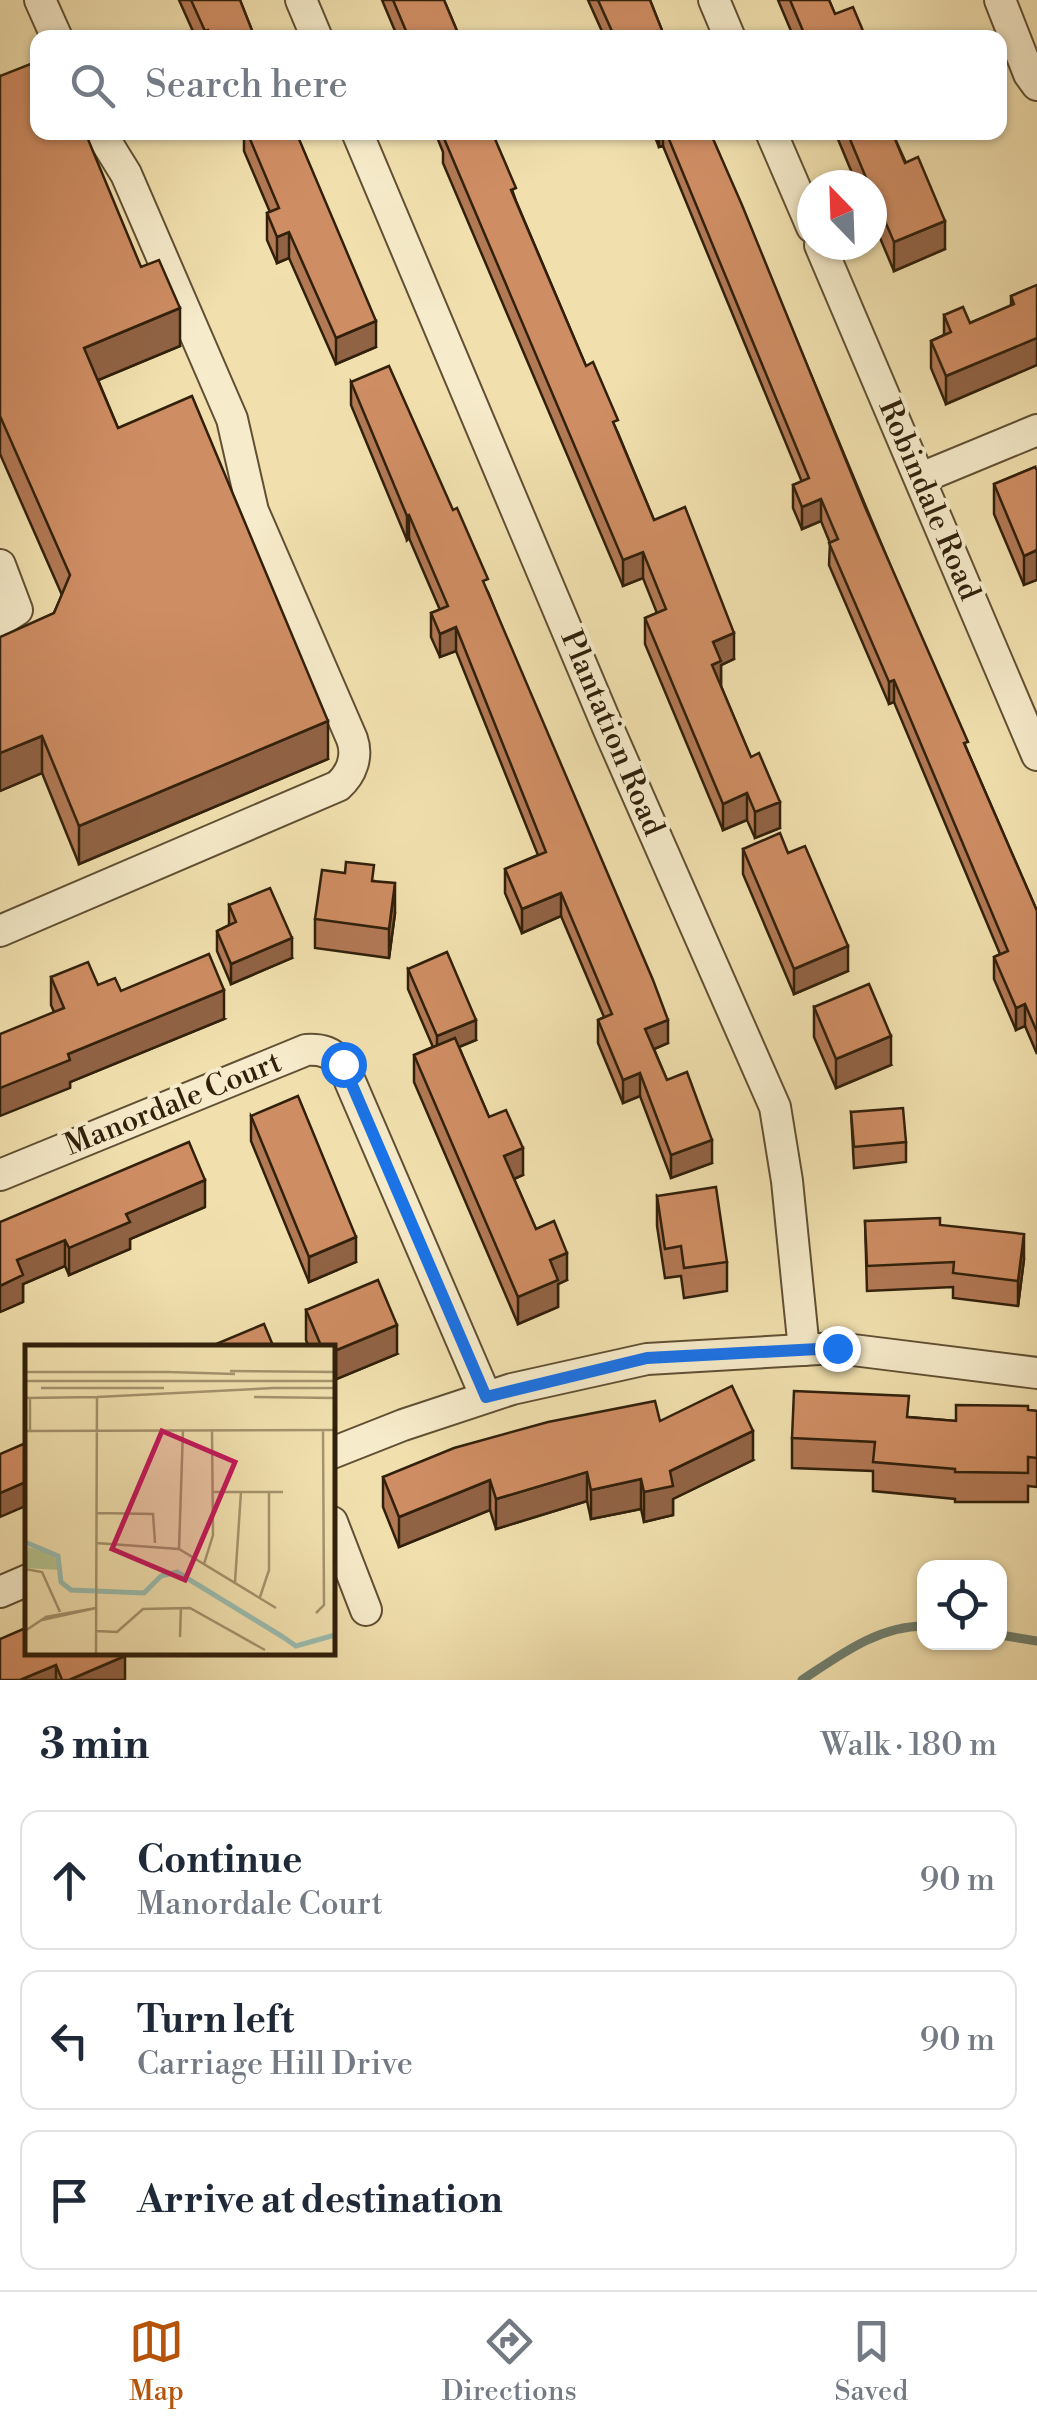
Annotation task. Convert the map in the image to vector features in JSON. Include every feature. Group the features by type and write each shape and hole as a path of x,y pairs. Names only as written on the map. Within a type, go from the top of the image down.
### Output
{"street":[{"path":"40,0 53,30"},
{"path":"301,0 313,30"},
{"path":"714,0 727,30"},
{"path":"1000,0 1028,74 1037,85"},
{"path":"0,931 338,786 347,778 354,757 352,739 253,512 232,419 126,174 105,140"},
{"name":"Plantation Road","path":"360,140 610,730 775,1106 787,1181 804,1350"},
{"path":"774,140 797,193"},
{"name":"Robindale Road","path":"826,260 1037,755"},
{"path":"920,478 1037,430"},
{"path":"0,568 17,610 0,621"},
{"name":"Manordale Court","path":"0,1175 306,1050 335,1054 343,1064 486,1397"},
{"path":"335,1453 486,1397 647,1358 837,1348 1037,1372"},
{"path":"335,1530 366,1610"},
{"path":"0,1592 25,1581"}],"building":[{"path":"191,0 240,0 252,30 208,30 205,30"},
{"path":"393,0 444,0 457,30 406,30"},
{"path":"598,0 650,0 662,30 611,30"},
{"path":"790,0 829,0 835,14 853,7 863,30 803,30"},
{"path":"30,64 30,140 88,140 141,267 159,260 180,308 84,348 118,428 192,396 328,721 79,826 42,736 0,753 0,637 54,613 70,575 0,416 0,76"},
{"path":"250,140 299,140 376,321 336,338 289,232 277,237 267,213 279,208"},
{"path":"445,140 495,140 516,188 511,190 586,366 593,362 618,420 613,422 654,520 685,507 734,633 713,642 721,661 712,665 751,757 759,753 780,802 755,812 747,793 723,804 645,618 666,609 643,552 623,560"},
{"path":"669,140 714,140 865,507 968,742 964,743 1037,911 1037,1032 1025,1004 1016,1008 994,957 1008,951 894,680 889,682 829,543 838,539 821,499 802,507 793,485 809,478"},
{"path":"850,140 895,140 905,163 918,157 945,221 894,242 887,226 887,170 863,170"},
{"path":"1037,285 1037,338 946,376 931,341 951,332 944,315 963,307 970,323 1014,304 1011,296"},
{"path":"389,366 488,579 483,581 653,980 668,1020 645,1029 667,1080 687,1072 712,1140 671,1155 640,1073 623,1080 598,1020 612,1014 561,893 522,909 505,869 546,852 456,627 440,634 431,613 448,606 351,382"},
{"path":"1035,467 1037,550 1024,556 994,484"},
{"path":"780,833 788,853 805,846 848,946 794,969 743,849"},
{"path":"346,862 374,865 372,881 395,883 389,929 315,919 322,870 345,873"},
{"path":"270,888 292,938 231,964 217,931 236,922 229,905"},
{"path":"447,952 476,1020 437,1036 408,969"},
{"path":"209,954 224,990 68,1054 70,1060 0,1088 0,1034 64,1008 51,977 88,962 98,985 115,978 121,991"},
{"path":"869,984 891,1036 836,1059 814,1007"},
{"path":"455,1038 489,1117 506,1110 523,1148 504,1156 536,1229 554,1221 567,1253 550,1260 558,1280 518,1297 414,1055"},
{"path":"298,1096 356,1237 309,1257 251,1116"},
{"path":"903,1108 906,1142 854,1147 851,1112"},
{"path":"189,1142 205,1180 126,1214 130,1222 69,1248 65,1240 17,1260 23,1275 0,1286 0,1222"},
{"path":"716,1187 727,1262 684,1268 681,1246 665,1249 657,1196"},
{"path":"940,1218 940,1225 1024,1234 1018,1281 953,1273 954,1262 867,1266 865,1221"},
{"path":"378,1280 397,1325 335,1351 335,1345 321,1345 306,1310"},
{"path":"264,1324 273,1345 214,1345"},
{"path":"732,1386 753,1431 670,1471 673,1486 644,1492 641,1479 591,1490 587,1472 496,1499 490,1480 399,1517 383,1477 454,1448 548,1422 655,1401 660,1421"},
{"path":"794,1391 909,1396 907,1417 956,1421 956,1405 1028,1406 1028,1410 1037,1411 1037,1458 1028,1457 1028,1473 955,1472 873,1462 875,1442 792,1438"},
{"path":"25,1443 25,1482 0,1493 0,1454"},
{"path":"25,1628 25,1655 125,1656 69,1680 62,1680 56,1665 20,1680 0,1680 0,1639"}],"waterway":[{"path":"802,1680 875,1636 917,1626"},
{"path":"1007,1636 1037,1641"}],"route":[{"path":"343,1064 486,1397 647,1358 837,1348"}]}
